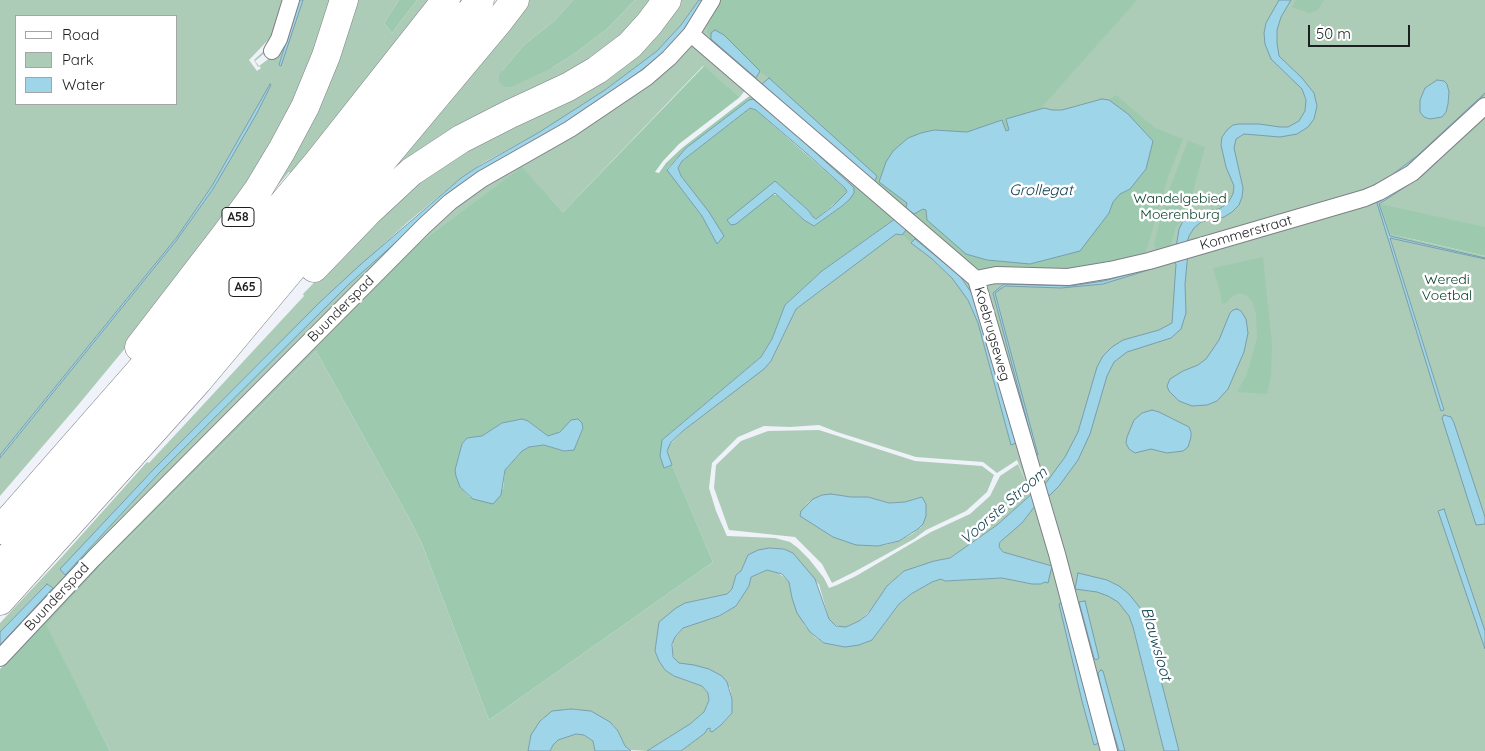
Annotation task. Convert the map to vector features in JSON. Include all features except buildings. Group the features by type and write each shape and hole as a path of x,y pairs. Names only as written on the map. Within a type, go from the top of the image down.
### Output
{"highway":[{"name":"A58","path":"100,416 122,368 226,234 258,190 282,150 305,107 344,0"},
{"name":"A65","path":"0,530 186,318 318,162 446,0"},
{"name":"A65","path":"0,567 245,287 339,175 480,0"},
{"name":"A65","path":"0,601 198,381 515,0"},
{"name":"A65","path":"198,381 258,327 369,211 411,172 461,139 568,87 597,70 635,40 668,0"}],"street":[{"path":"272,51 279,39 291,0"},
{"name":"Buunderspad","path":"0,658 100,552 430,220 450,202 482,180 570,129 647,78 691,34 712,0"},
{"name":"Koebrugseweg","path":"691,34 976,279 1036,480 1109,751"},
{"name":"Kommerstraat","path":"976,279 996,275 1080,276 1149,262 1365,198 1379,192 1412,172 1485,106"}],"green space":[{"path":"0,0 287,0 266,52 255,61 259,66 271,57 294,0 299,0 280,66 303,0 333,0 282,132 170,294 0,496 0,458 176,241 213,189 271,85 212,186 177,237 0,455","holes":["271,37 266,49 254,60 258,67 261,68 257,71 249,60"]},
{"path":"351,0 399,0 384,23 392,33 417,0 429,0 291,173 289,172 225,249"},
{"path":"399,0 417,0 392,33 384,23"},
{"path":"527,0 573,0 554,21 524,45 502,71 552,68 607,29 635,0 662,0 632,35 382,192 390,168"},
{"path":"573,0 635,0 607,29 552,68 511,87 505,87 499,82 499,75 524,45 554,21"},
{"path":"681,0 699,0 681,25 657,51 605,90 538,133 483,163 461,178 408,222 320,302 154,469 61,569 65,575 159,473 297,334 437,205 488,168 541,138 609,95 660,56 685,28 705,0 709,0 688,30 657,63 585,115 475,180 438,208 113,532 0,653 0,645 53,588 47,584 0,632 0,623 147,462 149,463 304,296 303,294 378,217 417,182 452,159 589,88 609,75 649,41"},
{"name":"Wandelgebied Moerenburg","path":"716,0 1485,0 1485,253 1399,236 1485,256 1485,751 1114,751 987,292 988,289 983,279 698,35","holes":["1387,233 1389,236 1459,252 1390,238 1444,410"]},
{"path":"722,0 1137,0 1040,109 1006,119 1009,131 1006,131 1002,120 967,132 934,130 921,133 903,142 893,151 886,162 926,210 927,220 966,254 987,260 1030,264 1066,255 1109,213 1113,202 1120,194 1130,189 1128,114 1109,100 1116,95 1155,128 1183,139 1168,177 1145,255 1157,251 1154,244 1166,198 1188,141 1205,147 1188,210 1175,229 1169,251 1093,270 987,270 973,267 873,186 876,176 769,78 711,37 711,39 707,27"},
{"path":"1296,0 1324,0 1318,10 1309,13 1292,7"},
{"path":"692,44 746,89 740,97 703,66 563,212 522,168 419,243 444,213"},
{"path":"704,66 740,97 679,144 655,172 659,173 666,163 682,148 753,95 918,236 911,243 901,235 895,219 822,271 785,305 772,339 761,357 662,440 664,468 672,465 713,562 489,720 422,544 316,351 103,564 46,625 110,751 0,751 0,669 90,574 419,243 522,167 563,212","holes":["749,100 783,123 849,183 854,188 854,193 842,206 814,226 804,220 777,195 772,194 775,181 816,219 844,196 847,190 756,110 750,108 682,161 678,168 717,243 702,216 667,169 686,148","522,419 528,421 548,436 557,434 568,425 583,428 577,443 564,451 544,445 528,447 505,470 503,489 470,497 460,487 456,466 462,444 467,438 482,436 502,423"]},
{"path":"1380,204 1485,227 1485,256 1391,234"},
{"path":"896,233 901,235 931,258 958,284 968,300 978,323 1011,444 973,295 960,276 915,239 918,236 971,285 1035,491 997,525 950,558 904,571 887,586 871,610 859,621 846,627 840,627 829,619 819,585 793,553 784,549 769,548 748,555 741,571 736,575 732,589 727,594 685,603 659,622 655,651 659,661 665,670 674,676 702,686 708,693 709,700 704,712 690,724 647,751 630,750 625,746 613,725 578,709 565,709 540,721 530,740 528,751 110,751 45,625 103,564 316,351 422,544 489,720 713,562 668,456 668,446 684,430 771,361 796,309","holes":["819,425 916,457 983,462 997,473 1017,460 1029,489 1018,464 1000,476 990,496 970,514 931,532 856,576 829,588 824,578 809,559 790,542 775,538 727,536 716,511 709,488 712,463 738,437 764,426"]},
{"path":"1263,257 1272,345 1271,377 1267,394 1237,392 1247,374 1257,338 1256,314 1252,301 1246,295 1238,293 1222,304 1213,268"},
{"path":"819,430 915,461 982,466 994,475 987,492 966,511 926,530 914,539 832,583 822,564 795,537 729,530 714,488 716,465 741,441 768,431","holes":["831,494 868,497 889,503 905,502 922,497 926,508 921,527 899,541 885,545 864,546 833,537 802,517 801,511 809,502 822,495"]},
{"path":"1038,502 1104,751 681,751 705,733 707,729 713,730 721,725 732,713 732,699 730,688 721,676 701,667 681,665 676,662 673,655 673,640 683,628 719,616 736,606 749,586 751,577 767,570 784,577 789,582 792,598 805,626 815,637 824,643 845,647 872,640 899,604 911,594 932,582 941,579 945,581 1002,578 1032,584 1052,566 1005,553 1000,549 999,545 1004,537 1022,523"},
{"path":"576,734 584,735 593,741 595,751 550,751 558,740"}],"water":[{"path":"299,0 303,0 281,66 279,65"},
{"path":"699,0 705,0 685,28 660,56 609,95 413,227 348,285 159,473 65,575 60,569 154,469 320,302 360,265 461,178 538,133 605,90 657,51 681,25"},
{"path":"1279,0 1291,0 1281,17 1277,30 1279,56 1302,78 1314,93 1317,106 1314,119 1308,127 1297,134 1280,137 1244,134 1236,139 1234,148 1243,188 1242,197 1239,205 1232,212 1224,217 1201,222 1189,236 1186,246 1188,253 1185,284 1186,313 1181,329 1171,338 1127,352 1114,362 1107,376 1090,434 1078,460 1059,486 1050,495 1038,502 1022,523 1000,542 999,547 1003,552 1052,566 1048,583 1032,584 1002,578 945,581 941,579 911,594 899,604 872,640 859,645 845,647 824,643 810,632 797,613 789,582 782,574 767,570 751,577 749,586 736,606 719,616 683,628 672,644 673,657 679,663 709,669 722,676 727,682 732,699 732,713 712,732 710,728 707,729 705,733 681,751 647,751 690,724 704,712 709,700 708,693 702,686 674,676 665,670 659,661 655,651 659,622 685,603 727,594 732,589 736,575 741,571 748,555 758,550 769,548 784,549 793,553 815,579 829,619 836,626 846,627 868,614 887,586 904,571 950,558 997,525 1035,491 1043,487 1065,457 1078,432 1097,367 1103,356 1123,340 1159,330 1172,323 1176,264 1174,262 1103,284 1061,288 1005,286 995,293 1038,455 1036,455 993,293 1004,284 1070,286 1104,281 1136,272 1176,248 1179,229 1183,221 1190,215 1219,209 1228,203 1233,194 1234,186 1226,167 1221,145 1222,137 1227,130 1233,125 1239,124 1288,127 1299,121 1305,111 1306,100 1302,89 1271,59 1265,44 1264,33 1266,23"},
{"path":"715,30 724,35 760,71 756,78 711,39 711,33"},
{"path":"769,78 877,176 873,185 762,84"},
{"path":"1437,80 1444,81 1447,84 1449,92 1448,104 1446,112 1442,117 1430,119 1424,117 1420,112 1420,100 1425,88"},
{"path":"270,84 257,113 213,189 176,241 0,458 0,455 177,237 212,186"},
{"path":"1485,93 1477,103 1401,171 1374,185 1393,174 1417,156"},
{"path":"753,99 783,123 849,183 854,188 854,193 842,206 814,226 804,220 775,193 736,224 731,225 727,220 775,181 816,219 847,192 845,188 805,152 756,110 750,108 682,161 678,168 681,176 709,212 724,236 717,244 702,216 667,170 686,148 749,100"},
{"name":"Grollegat","path":"1102,99 1109,100 1128,114 1153,141 1146,169 1130,189 1120,194 1113,202 1109,213 1080,251 1030,264 987,260 966,254 927,220 926,210 923,209 914,214 906,208 907,203 879,182 886,162 893,151 908,138 921,133 934,130 967,132 1002,120 1006,131 1009,130 1006,119 1044,108 1062,110"},
{"path":"1485,116 1422,176 1379,204 1390,236 1485,258 1390,238 1444,410 1441,411 1377,203 1411,182"},
{"path":"895,219 906,230 902,235 896,234 796,309 771,361 764,369 671,442 667,451 672,465 664,468 660,456 662,440 761,357 772,339 785,305 822,271"},
{"path":"915,239 960,276 973,295 1016,443 1011,445 978,323 968,300 952,278 931,258 911,243"},
{"path":"1237,309 1241,311 1246,319 1248,333 1244,352 1228,389 1217,401 1207,405 1192,406 1179,401 1169,391 1167,386 1170,379 1206,359 1219,340 1230,313"},
{"path":"1152,410 1189,427 1191,437 1188,447 1183,451 1167,453 1151,449 1135,453 1129,449 1126,443 1127,437 1134,420 1142,413"},
{"path":"1444,415 1451,417 1454,423 1485,517 1485,524 1476,525 1442,418"},
{"path":"522,419 528,421 548,436 560,432 571,420 578,419 582,423 583,428 574,450 564,451 544,445 529,447 522,451 505,470 501,495 493,504 473,499 460,487 456,476 455,470 462,444 467,438 482,436 502,423"},
{"path":"831,494 868,497 889,503 905,502 922,497 926,504 926,516 923,524 918,529 899,541 878,546 856,545 833,537 800,516 801,511 813,499"},
{"path":"1444,509 1485,631 1485,649 1438,511"},
{"path":"1078,573 1107,580 1119,586 1129,594 1141,609 1146,621 1179,751 1164,751 1129,616 1118,602 1108,596 1097,592 1075,589"},
{"path":"47,584 53,588 0,645 0,632"},
{"path":"1085,601 1099,658 1096,660 1079,602"},
{"path":"1062,603 1099,743 1094,745 1059,604"},
{"path":"1101,670 1103,671 1125,751 1119,751 1112,728 1098,673"},
{"path":"571,709 591,711 610,722 618,731 625,746 631,751 595,751 593,741 584,735 576,734 558,740 550,751 528,751 531,735 540,721 552,711"}],"park label":[{"name":"Weredi Voetbal","path":"1447,288"}],"water label":[{"name":"Voorste Stroom","path":"1004,506"},
{"name":"Blauwsloot","path":"1156,644"}]}
